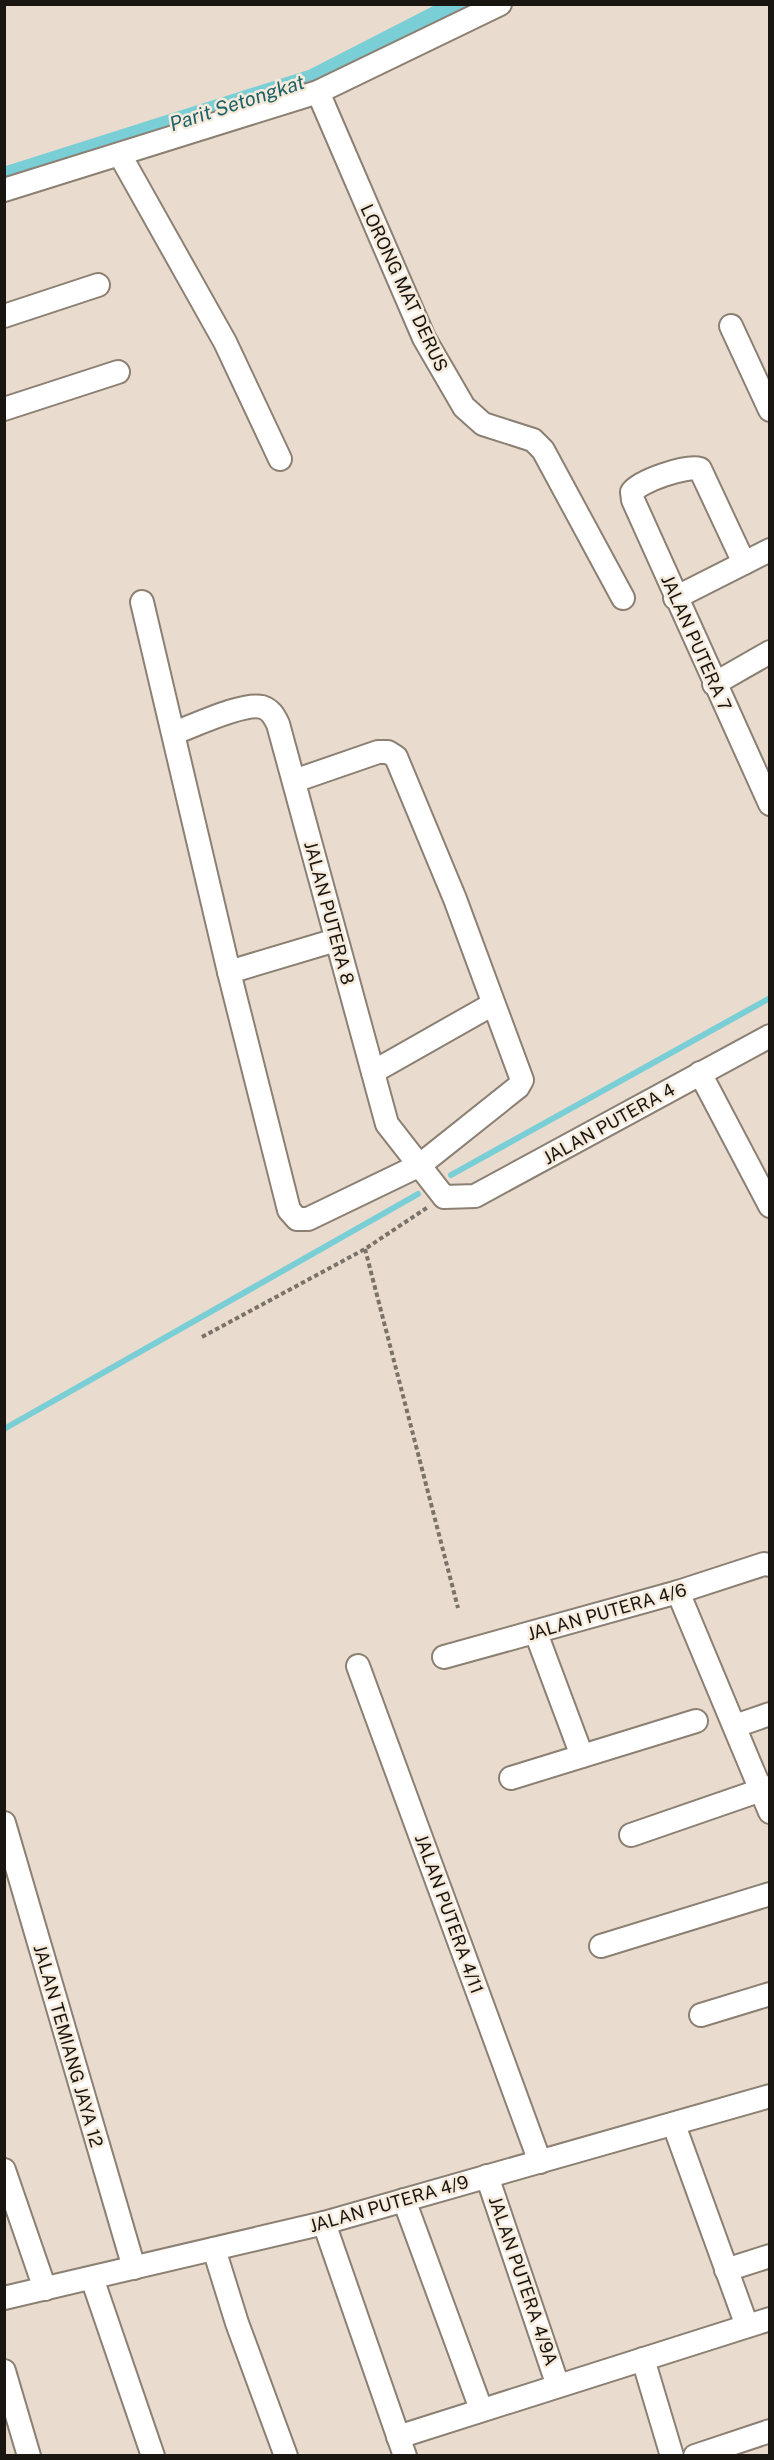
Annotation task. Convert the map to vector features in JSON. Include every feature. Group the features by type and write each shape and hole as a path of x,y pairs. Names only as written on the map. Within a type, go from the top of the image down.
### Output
{"street":[{"path":"4,190 318,92 500,4"},
{"name":"LORONG MAT DERUS","path":"318,92 434,358 473,417 483,424 533,440 543,450 623,598"},
{"path":"120,154 225,342 280,459"},
{"path":"4,316 98,285"},
{"path":"731,326 770,410"},
{"path":"4,409 118,372"},
{"name":"JALAN PUTERA 7","path":"744,563 700,469 680,470 642,484 632,492 633,500 714,684 761,761 770,804"},
{"path":"675,598 770,550"},
{"path":"142,602 229,972 289,1210 297,1219 308,1219 420,1165 518,1087 522,1080 396,757 388,752 378,752 294,781"},
{"path":"714,684 770,652"},
{"name":"JALAN PUTERA 8","path":"174,733 245,707 260,707 271,712 278,724 387,1124 444,1197"},
{"path":"229,972 336,940"},
{"path":"373,1072 494,1004"},
{"name":"JALAN PUTERA 4","path":"444,1197 475,1196 770,1036"},
{"path":"700,1073 770,1206"},
{"name":"JALAN PUTERA 4/6","path":"444,1657 678,1592 764,1564 770,1565"},
{"path":"678,1592 735,1726 765,1789 770,1812"},
{"path":"536,1633 582,1756"},
{"name":"JALAN PUTERA 4/11","path":"358,1666 540,2162"},
{"path":"735,1726 770,1714"},
{"path":"511,1778 696,1721"},
{"path":"631,1835 765,1789"},
{"name":"JALAN TEMIANG JAYA 12","path":"4,1823 134,2268"},
{"path":"601,1946 770,1894"},
{"path":"701,2015 770,1994"},
{"name":"JALAN PUTERA 4/9","path":"4,2298 324,2223 770,2096"},
{"path":"674,2125 747,2326"},
{"path":"4,2170 45,2289"},
{"name":"JALAN PUTERA 4/9A","path":"488,2176 558,2386"},
{"path":"404,2200 481,2409"},
{"path":"324,2223 402,2446 481,2409 770,2319"},
{"path":"214,2249 237,2323 286,2456"},
{"path":"726,2270 770,2256"},
{"path":"92,2278 153,2456"},
{"path":"643,2359 672,2456"},
{"path":"4,2371 29,2456"},
{"path":"695,2456 770,2431"}],"path":[{"path":"202,1337 365,1249 444,1197"},
{"path":"365,1249 458,1608"}],"waterway":[{"name":"Parit Setongkat","path":"4,177 313,79 459,4"},
{"path":"451,1175 770,998"},
{"path":"4,1429 418,1194"}]}
